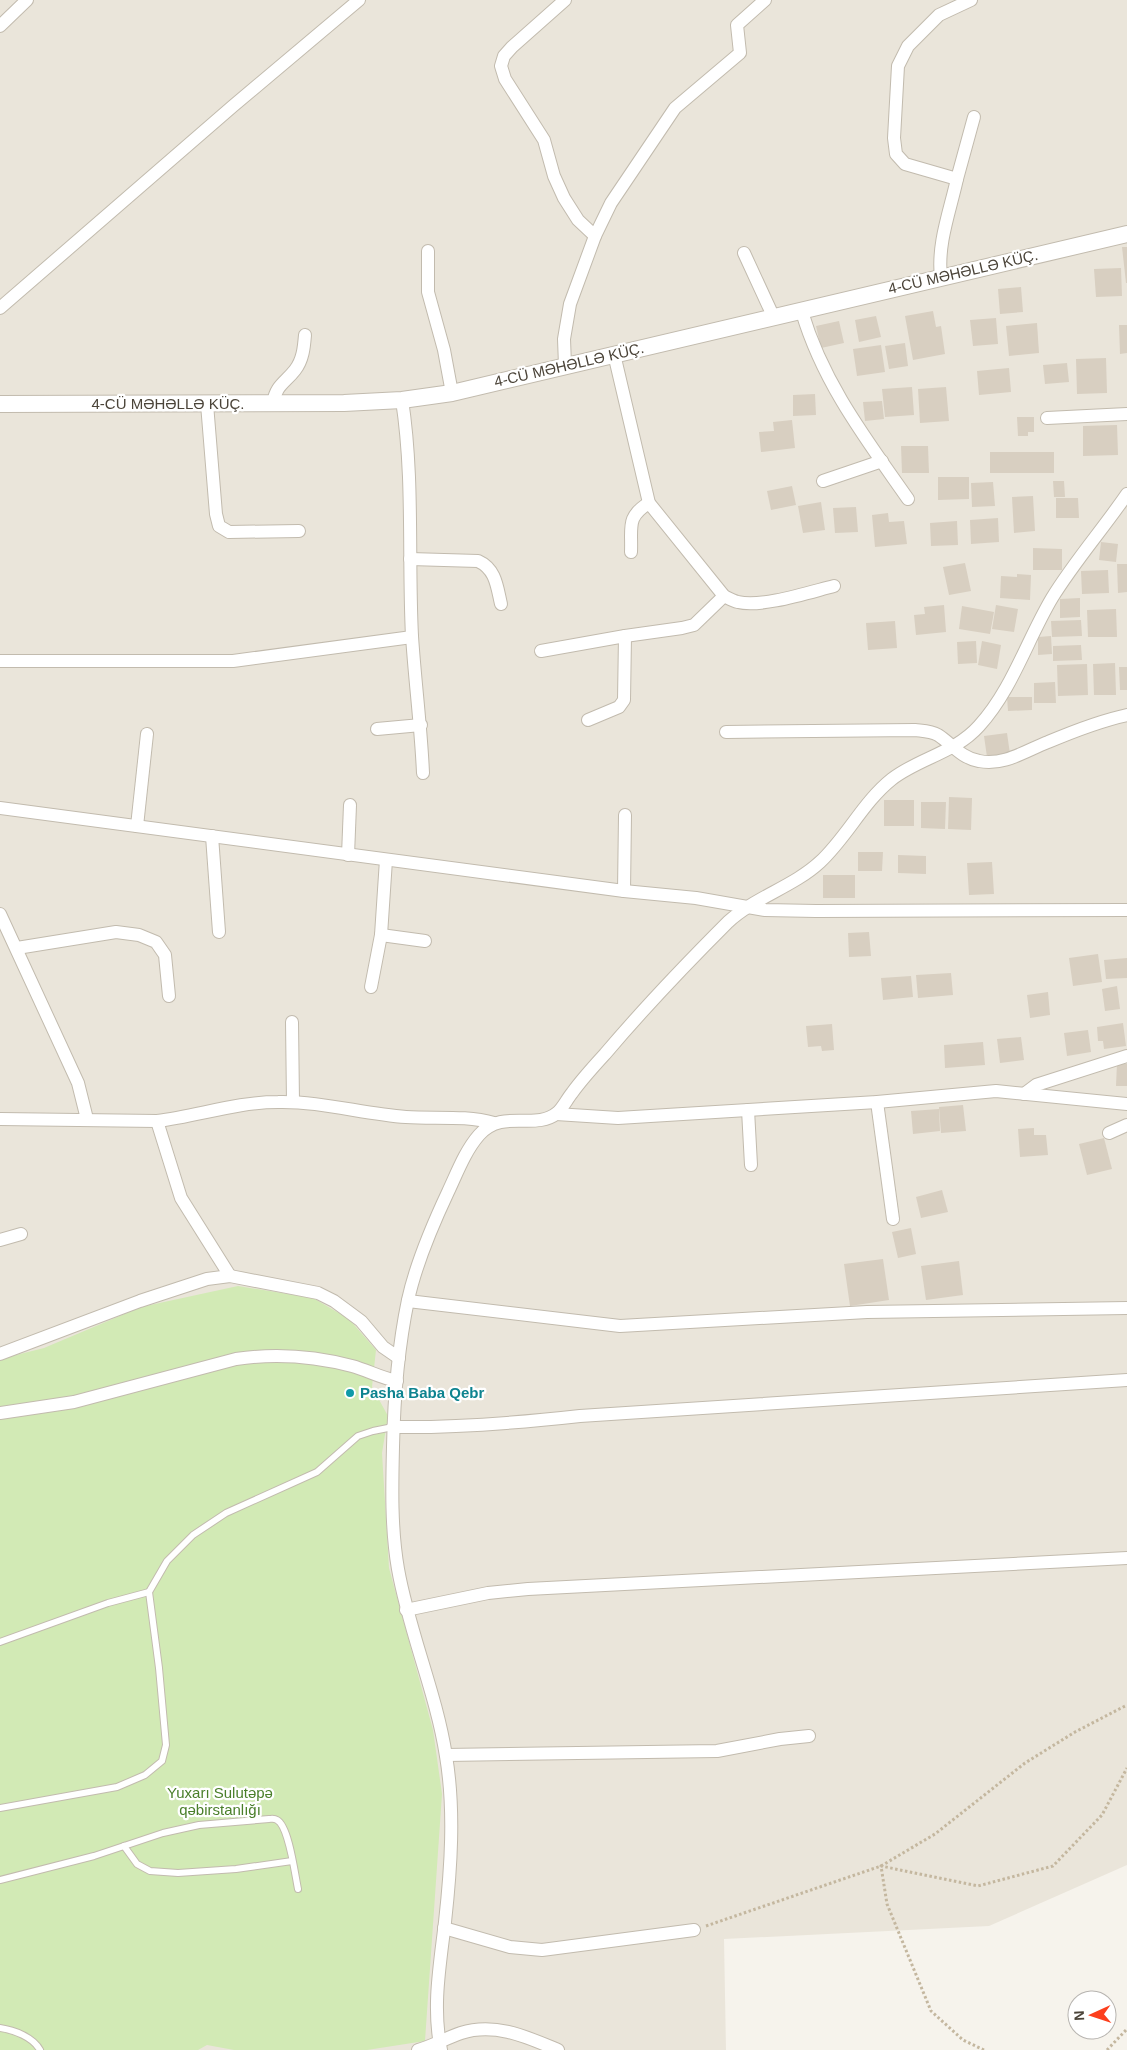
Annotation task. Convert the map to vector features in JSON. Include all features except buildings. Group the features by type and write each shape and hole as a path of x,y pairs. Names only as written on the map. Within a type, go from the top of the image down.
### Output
{"street":[{"path":"0,26 26,0"},
{"path":"0,308 225,112 359,0"},
{"path":"565,0 504,56 501,66 505,79 544,140 554,176 564,198 578,220 595,236"},
{"path":"565,365 564,339 570,304 595,236 612,203 668,117 686,98 740,53 737,25 765,0"},
{"path":"958,179 905,164 896,154 894,138 898,66 908,46 939,15 971,0"},
{"path":"941,277 942,245 974,117"},
{"name":"4-CÜ MƏHƏLLƏ KÜÇ.","path":"0,404 344,403 402,400 452,393 1127,234"},
{"path":"428,251 428,292 444,350 452,393"},
{"path":"744,253 774,318"},
{"path":"802,312 811,340 839,398 908,499"},
{"path":"273,403 274,393 282,382 295,370 302,358 305,335"},
{"path":"614,354 649,503 724,596 737,602 751,603 799,595 834,586"},
{"path":"402,400 409,440 412,636 421,725 423,773"},
{"path":"207,404 216,514 219,526 229,532 299,531"},
{"path":"1047,418 1127,414"},
{"path":"823,481 882,462"},
{"path":"0,1118 157,1121 246,1104 293,1102 330,1105 374,1114 470,1118 494,1123 534,1120 556,1114 624,1032 708,942 746,907 819,863 878,792 892,779 906,769 952,748 977,728 992,711 1052,598 1127,494"},
{"path":"631,552 632,520 637,511 649,503"},
{"path":"410,559 478,562 487,565 494,573 501,604"},
{"path":"541,651 694,625 724,596"},
{"path":"0,660 233,661 412,636"},
{"path":"588,720 620,707 624,700 625,636"},
{"path":"726,732 916,730 938,735 952,748 965,756 978,761 994,762 1011,758 1092,724 1127,715"},
{"path":"377,729 421,725"},
{"path":"137,826 147,734"},
{"path":"348,855 350,805"},
{"path":"0,808 784,911 1127,910"},
{"path":"624,891 625,814"},
{"path":"212,836 219,932"},
{"path":"371,987 380,936 386,860"},
{"path":"0,914 78,1083 87,1119"},
{"path":"17,948 116,932 139,935 156,942 165,955 169,996"},
{"path":"380,936 425,941"},
{"path":"292,1022 293,1102"},
{"path":"1024,1094 1036,1085 1127,1056"},
{"path":"556,1114 618,1118 877,1102 996,1091 1127,1104"},
{"path":"877,1102 893,1219"},
{"path":"748,1110 751,1165"},
{"path":"157,1121 181,1198 230,1276"},
{"path":"441,2046 437,1988 444,1928 451,1828 451,1796 446,1755 439,1724 406,1610 395,1550 392,1484 393,1427 399,1358 408,1301 426,1245 456,1176 473,1144 481,1133 494,1123"},
{"path":"1109,1133 1127,1125"},
{"path":"0,1240 21,1234"},
{"path":"0,1354 140,1301 207,1279 230,1276 318,1293 334,1301 361,1321 383,1347 399,1358"},
{"path":"408,1301 620,1326 867,1312 1127,1308"},
{"path":"0,1413 74,1402 236,1359 261,1355 316,1358 353,1366 397,1381"},
{"path":"393,1427 456,1428 505,1425 590,1415 1127,1380"},
{"path":"406,1610 488,1593 528,1588 1127,1558"},
{"path":"446,1755 717,1751 780,1739 809,1736"},
{"path":"444,1928 510,1947 542,1950 694,1930"},
{"path":"418,2050 441,2046 461,2033 496,2028 529,2038 558,2050"}],"lane":[{"path":"0,1808 116,1787 145,1775 162,1761 166,1745 159,1668 149,1592 167,1561 193,1535 226,1513 317,1472 358,1436 393,1427"},
{"path":"0,1642 108,1604 149,1592"},
{"path":"0,1880 94,1856 163,1833 199,1825 268,1818 277,1820 283,1826 298,1889"},
{"path":"124,1846 136,1864 150,1871 178,1874 236,1869 292,1861"},
{"path":"0,2028 31,2040 40,2050"}],"path":[{"path":"694,1930 881,1866 935,1834 1025,1763 1075,1732 1127,1705"},
{"path":"881,1866 978,1886 1053,1866 1102,1815 1127,1768"},
{"path":"881,1866 887,1904 931,2011 963,2040 984,2050"},
{"path":"1107,2050 1127,2029"}],"shaded area":[{"path":"0,0 1127,0 1127,1865 989,1926 724,1939 726,2050 0,2050"}],"green space":[{"name":"Yuxarı Sulutəpə qəbirstanlığı","path":"238,1286 313,1298 349,1319 376,1350 372,1387 388,1416 382,1453 389,1568 433,1730 442,1794 425,2041 367,2050 234,2050 207,2045 198,2050 0,2050 0,1359 44,1348 141,1307"}],"place":[{"name":"Pasha Baba Qebr","path":"350,1393"}]}
